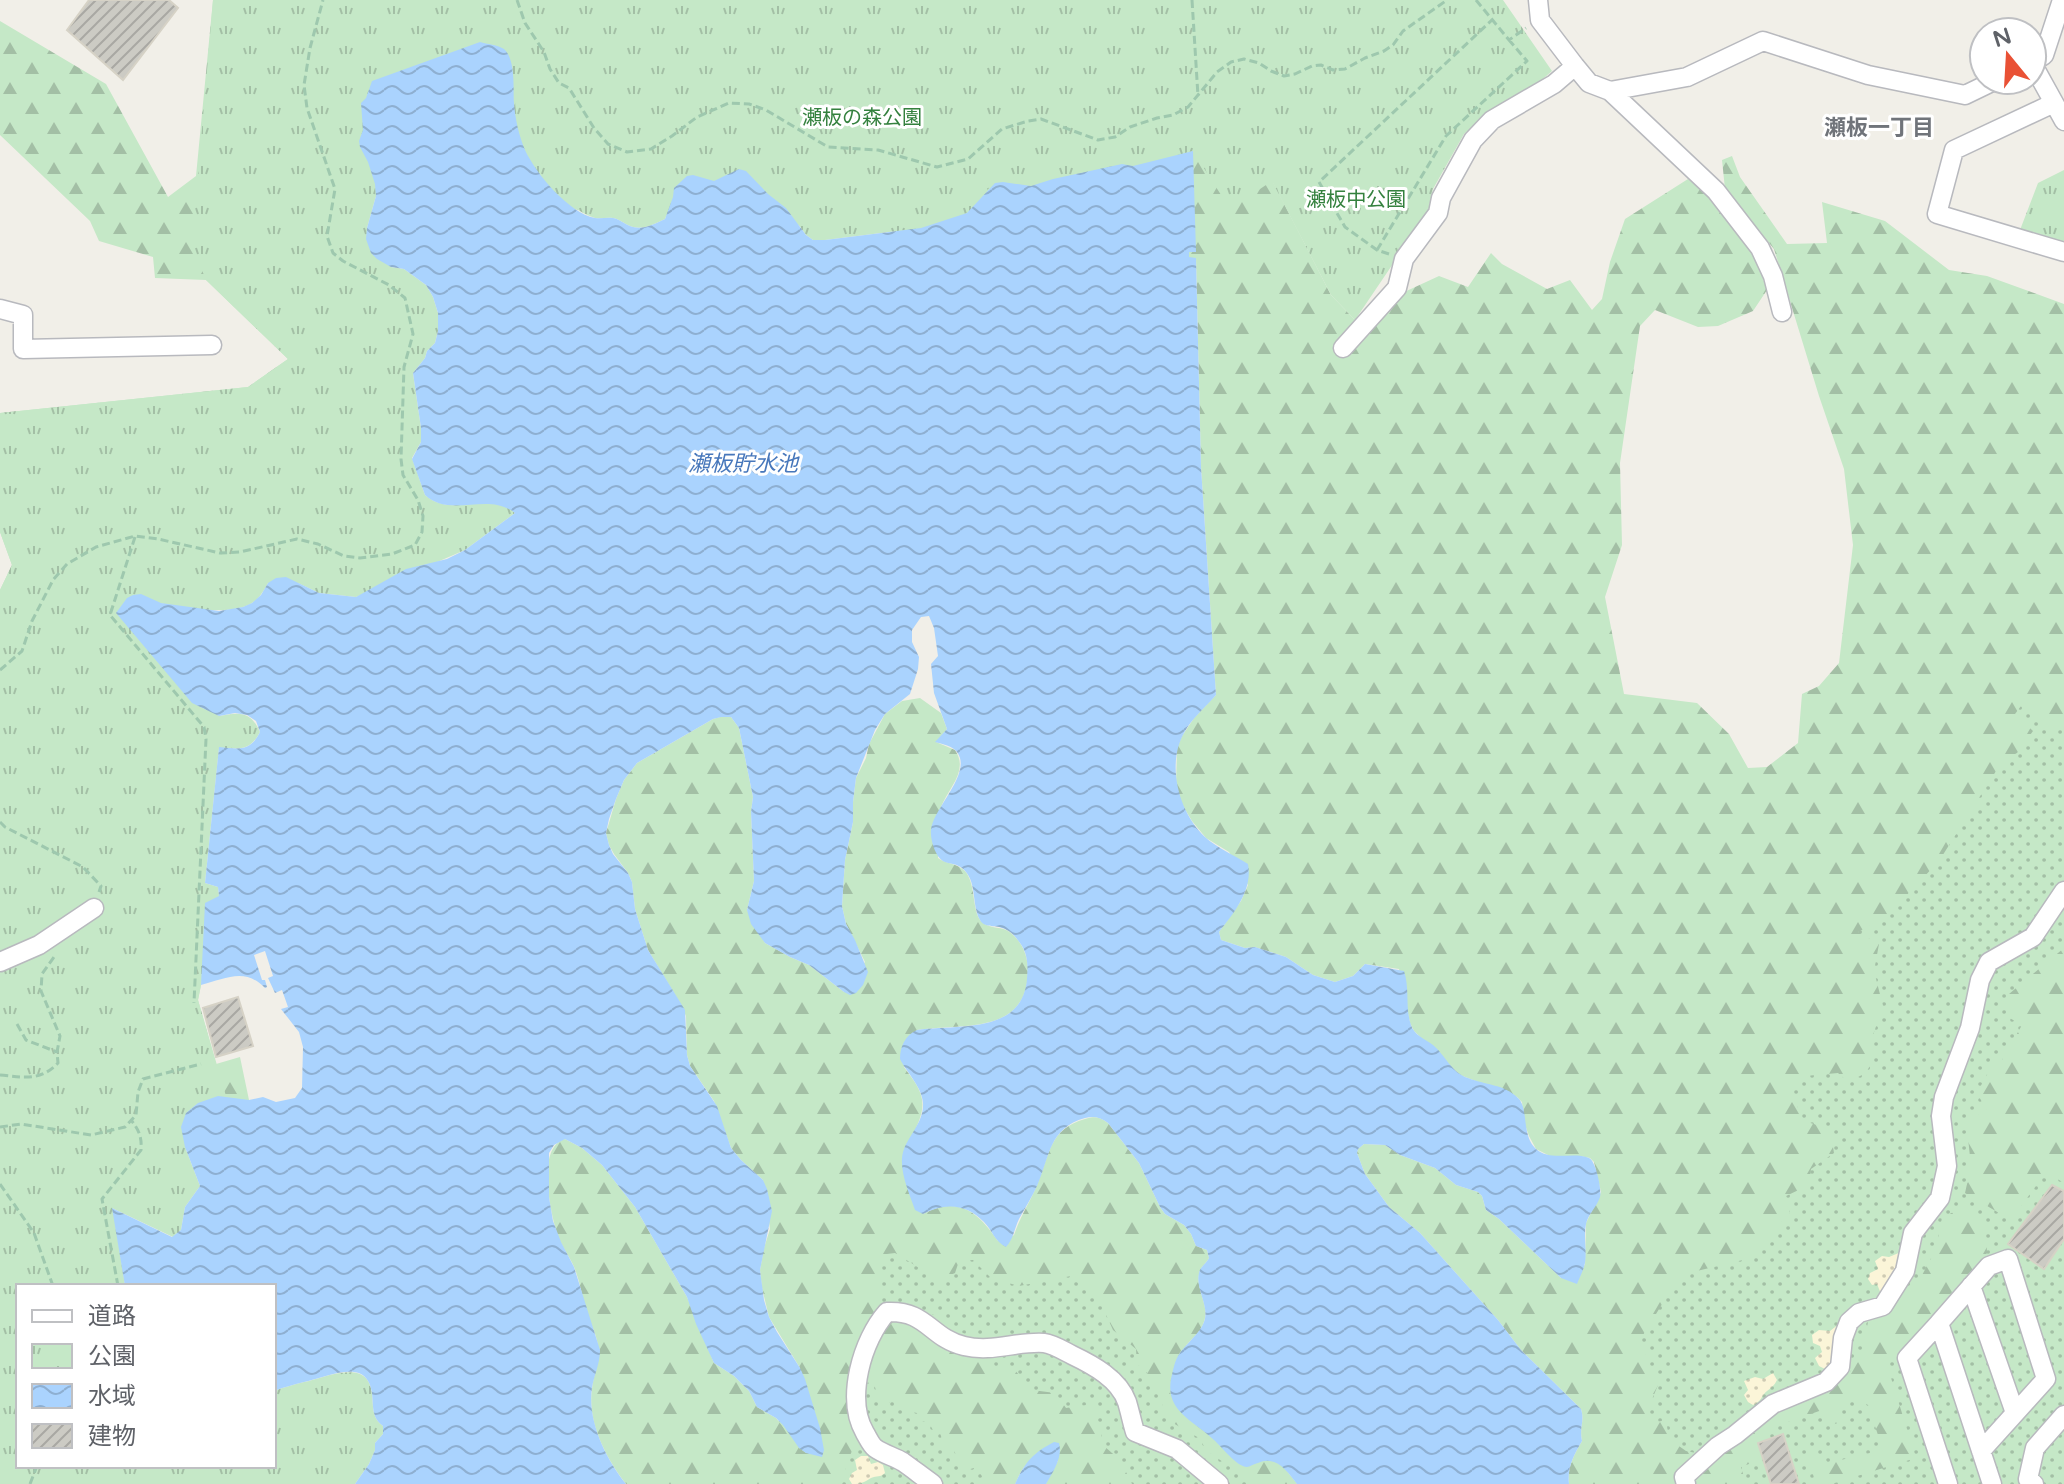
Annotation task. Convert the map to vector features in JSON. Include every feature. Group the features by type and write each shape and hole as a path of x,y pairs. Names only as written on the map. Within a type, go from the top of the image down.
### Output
{"street":[{"path":"1538,0 1540,20 1589,83 1610,91 1716,191 1743,225 1760,248 1773,276 1782,312"},
{"path":"2048,43 2062,0"},
{"path":"1610,91 1687,77 1763,41 1868,75 1968,94"},
{"path":"1343,348 1397,288 1404,259 1438,213 1441,198 1473,140 1492,120 1554,84 1575,66"},
{"path":"2048,92 2064,121"},
{"path":"2054,103 1954,150 1937,214 2064,252"},
{"path":"0,309 23,315 23,349 212,345"},
{"path":"1686,1484 1684,1477 1718,1446 1773,1404 1826,1382 1840,1367 1843,1338 1849,1322 1859,1313 1883,1306 1905,1271 1913,1233 1940,1198 1947,1166 1941,1116 1944,1097 1970,1028 1980,980 1989,962 2033,937 2064,891"},
{"path":"0,962 39,945 94,908"},
{"path":"1948,1484 1907,1358 1989,1266 2008,1259 2046,1379 1981,1451"},
{"path":"1971,1286 2015,1413"},
{"path":"933,1484 901,1461 874,1447 860,1423 857,1397 860,1363 867,1342 887,1312 901,1311 915,1315 939,1335 963,1346 996,1349 1046,1343 1089,1363 1113,1381 1126,1400 1135,1432 1177,1449 1219,1484"},
{"path":"1939,1323 1992,1484"},
{"path":"2034,1484 2028,1479 2035,1448 2064,1415"}],"path":[{"path":"0,670 22,651 32,621 53,580 67,564 96,547 135,536 220,553 240,552 297,539 318,544 344,556 360,558 392,554 415,545 422,532 423,516 418,500 403,475 401,459 404,367 413,334 405,298 389,285 343,261 333,253 327,236 335,189 307,108 304,85 323,0"},
{"path":"517,0 525,23 559,83 569,88 608,144 627,152 651,149 697,117 729,103 749,104 766,110 828,147 878,150 937,167 968,159 1002,129 1028,121 1041,119 1098,140 1115,137 1130,127 1173,115 1188,107 1217,72 1231,62 1244,59 1284,76 1312,66 1345,69 1393,45 1403,31 1447,0"},
{"path":"1192,0 1198,96"},
{"path":"1476,0 1509,40 1540,20"},
{"path":"1404,259 1377,250 1345,227 1319,182 1492,20"},
{"path":"135,536 110,615 204,727 206,739 194,1003"},
{"path":"17,1024 26,1040 57,1052"},
{"path":"0,1127 21,1124 91,1135 125,1127 136,1115 138,1092 143,1079 201,1064"},
{"path":"118,1284 102,1199 141,1150 142,1141 131,1120"},
{"path":"0,1184 34,1233 52,1284"}],"green space":[{"path":"213,0 1466,0 1273,182 1331,295 1355,320 1371,330 1400,294 1439,276 1468,287 1491,253 1502,264 1547,289 1570,280 1592,310 1602,299 1610,262 1625,219 1688,179 1713,198 1751,245 1767,290 1753,311 1718,326 1698,327 1655,310 1640,326 1620,463 1622,545 1605,597 1624,694 1697,703 1729,734 1748,768 1767,767 1798,743 1802,694 1819,686 1839,663 1853,545 1844,469 1774,249 1725,189 1722,160 1732,156 1740,177 1787,244 1827,243 1822,202 1885,221 1949,270 1987,276 2064,304 2064,726 2051,730 2021,706 2015,714 2033,731 2017,753 2003,760 1939,861 1886,917 1858,932 1879,944 1874,971 1883,1006 1871,1041 1874,1058 1866,1073 1848,1082 1838,1073 1805,1076 1789,1088 1804,1121 1830,1129 1834,1153 1811,1169 1809,1185 1786,1196 1790,1213 1747,1259 1680,1275 1640,1340 1658,1385 1646,1414 1649,1424 1666,1420 1669,1439 1686,1451 1706,1455 1802,1397 1846,1377 1860,1359 1870,1313 1906,1298 1936,1249 1942,1218 1963,1207 1975,1215 1982,1226 1987,1253 1887,1365 1916,1458 1831,1484 1816,1484 1808,1458 1822,1455 1828,1463 1883,1450 1868,1405 1856,1398 1841,1403 1838,1423 1828,1426 1822,1410 1768,1429 1775,1454 1741,1467 1746,1484 1569,1484 1570,1467 1582,1441 1581,1409 1521,1350 1420,1233 1389,1207 1365,1174 1357,1153 1364,1144 1385,1145 1400,1155 1435,1168 1456,1185 1478,1192 1486,1210 1561,1278 1585,1265 1586,1223 1601,1192 1594,1162 1580,1156 1550,1156 1536,1149 1524,1122 1522,1102 1517,1097 1460,1075 1414,1031 1399,969 1365,964 1353,976 1335,982 1313,975 1286,957 1221,940 1219,932 1241,901 1248,885 1229,852 1206,838 1192,821 1180,801 1176,786 1177,748 1182,736 1216,695 1201,467 1196,258 1189,258 1189,252 1195,252 376,196 161,603 201,985 198,1000 216,1064 240,1057 249,1100 113,1208 125,1284 16,1284 16,1468 276,1468 276,1393 355,1484 0,1484 0,590 12,565 0,532 0,413 248,387 288,359 206,280 155,278 153,257 99,241 90,221 0,135 0,21 106,84 168,197 196,176"},
{"name":"瀬板の森公園","path":"213,0 1503,0 1552,71 1537,84 1492,110 1464,134 1433,189 1428,212 1355,320 1331,295 1272,181 1230,209 1193,151 1031,186 1003,182 989,188 967,213 921,228 825,240 813,240 806,235 786,208 746,171 739,170 714,181 693,175 673,197 665,219 639,228 615,219 595,218 582,213 539,174 519,129 515,77 372,81 361,110 363,130 359,141 375,184 376,196 367,228 391,267 404,269 426,285 438,313 435,343 413,373 421,442 412,458 425,495 435,501 454,505 494,503 504,505 515,513 465,550 356,597 319,593 298,583 268,583 252,603 222,610 164,604 140,594 219,716 244,715 253,720 260,732 247,746 219,748 205,883 218,887 219,896 198,1000 226,1096 218,1096 185,1147 200,1186 185,1207 181,1230 173,1237 112,1208 125,1284 16,1284 16,1468 276,1468 276,1390 347,1372 363,1375 368,1381 375,1416 383,1426 383,1434 375,1443 369,1464 355,1484 0,1484 0,590 12,565 0,532 0,413 248,387 288,359 206,280 192,246"},
{"path":"2064,170 2064,244 2020,230 2038,183"},
{"path":"2064,609 2064,1484 1654,1484 1584,1342"},
{"path":"920,698 941,713 947,729 936,742 955,750 960,765 939,813 938,858 965,871 979,919 986,925 1004,929 1019,941 1028,971 1025,992 1017,1007 1004,1016 972,1025 917,1030 904,1067 919,1089 922,1102 916,1128 923,1214 948,1206 968,1210 985,1224 1000,1244 1014,1235 1057,1136 1073,1123 1089,1118 1108,1123 1139,1163 1165,1214 1184,1225 1196,1246 1207,1250 1209,1258 1199,1274 1205,1318 1176,1359 1169,1391 1185,1417 1249,1468 1271,1461 1286,1471 1297,1484 1255,1484 1207,1451 1199,1438 1173,1423 1159,1399 1153,1378 1137,1364 1136,1349 1113,1330 1102,1306 1071,1276 1019,1286 991,1278 973,1260 959,1261 955,1273 939,1280 895,1253 879,1255 882,1298 874,1322 886,1328 914,1311 930,1313 983,1343 996,1368 1013,1368 1032,1390 1055,1393 1066,1408 1094,1404 1104,1446 1120,1460 1132,1484 1046,1484 1058,1461 1047,1446 1028,1462 1015,1484 980,1484 984,1480 977,1467 964,1471 953,1449 944,1445 940,1433 934,1432 917,1413 907,1411 902,1398 885,1404 877,1395 874,1383 864,1384 866,1412 875,1435 859,1435 842,1484 626,1484 605,1451 595,1427 591,1401 598,1360 597,1341 576,1272 559,1239 549,1200 550,1155 556,1145 565,1139 582,1148 602,1165 635,1207 687,1297 714,1363 734,1376 749,1391 757,1407 776,1418 806,1453 809,1394 800,1368 769,1317 762,1288 760,1270 770,1229 763,1180 731,1148 714,1101 690,1066 686,1016 648,950 635,909 632,882 609,845 606,833 616,799 624,780 637,763 713,719 731,717 739,728 753,797 754,881 747,910 765,943 809,965 844,992 865,962 846,924 842,906 856,778 885,714 902,701"},
{"path":"2064,948 2064,1183 2046,1172 2011,1220 1965,1193 1971,1166 1966,1119 1987,1111 1977,1093 1990,1069 2002,1060 2022,1025 2006,1016 2009,994"},
{"path":"855,1225 1113,1253 1297,1484 1046,1484 1058,1461 1022,1467 1015,1484 754,1484"}],"sand":[{"path":"1901,1252 1909,1254 1881,1294 1877,1284 1872,1285 1868,1279 1870,1273 1878,1269 1875,1261 1882,1256 1889,1257"},
{"path":"1847,1317 1855,1332 1848,1340 1840,1364 1829,1371 1819,1366 1815,1358 1822,1352 1820,1346 1813,1343 1812,1335 1819,1330 1830,1331 1841,1318"},
{"path":"1773,1373 1777,1380 1774,1385 1753,1405 1748,1402 1744,1395 1748,1390 1744,1381 1755,1377 1763,1379"},
{"path":"868,1456 871,1464 878,1462 883,1465 885,1473 852,1484 849,1479 857,1470 855,1460"}],"water":[{"name":"瀬板貯水池","path":"480,42 504,49 512,67 519,133 530,160 545,181 564,201 585,215 611,218 639,228 665,219 674,188 687,176 693,175 714,181 739,169 746,171 786,208 806,235 813,240 825,240 921,228 967,213 995,183 1031,186 1193,151 1196,252 1189,252 1189,257 1196,258 1201,467 1216,695 1184,733 1176,759 1178,788 1188,815 1205,837 1248,864 1245,892 1219,932 1221,940 1286,957 1313,975 1335,982 1353,976 1365,964 1404,971 1409,1019 1417,1034 1433,1045 1462,1076 1513,1093 1521,1102 1528,1137 1536,1149 1548,1155 1583,1156 1592,1160 1600,1197 1586,1224 1585,1262 1577,1284 1561,1278 1486,1210 1478,1192 1456,1185 1435,1168 1400,1155 1385,1145 1364,1144 1357,1153 1365,1174 1389,1207 1420,1233 1521,1350 1581,1409 1582,1441 1570,1467 1569,1484 1297,1484 1276,1463 1264,1461 1247,1467 1239,1464 1183,1415 1170,1390 1181,1351 1204,1322 1205,1310 1198,1279 1209,1258 1207,1250 1196,1246 1184,1225 1165,1214 1139,1163 1108,1123 1100,1118 1088,1117 1073,1123 1057,1136 1037,1186 1006,1247 987,1225 963,1208 939,1208 923,1214 915,1210 905,1180 902,1156 921,1116 923,1103 917,1086 900,1059 904,1042 917,1030 969,1026 1001,1018 1013,1010 1023,997 1027,979 1023,947 1005,929 982,923 967,873 942,860 933,844 933,821 956,780 961,760 953,748 935,742 947,729 934,693 931,664 938,656 929,616 921,617 912,630 912,642 919,657 910,694 885,714 875,730 856,778 842,906 846,924 868,972 856,993 850,995 844,992 809,965 765,943 751,924 747,910 754,881 753,797 739,728 731,717 713,719 637,763 624,780 606,833 613,854 632,882 635,909 648,950 685,1010 690,1066 717,1106 731,1148 763,1180 767,1189 772,1211 760,1270 764,1300 769,1317 805,1379 820,1428 824,1450 822,1457 799,1448 776,1418 757,1407 749,1391 734,1376 714,1363 687,1297 635,1207 602,1165 582,1148 565,1139 554,1145 549,1153 549,1197 553,1221 574,1267 600,1350 591,1401 595,1426 605,1451 626,1484 355,1484 369,1464 375,1443 383,1434 383,1426 375,1416 371,1387 363,1375 348,1372 276,1390 276,1284 125,1284 112,1208 172,1237 181,1230 185,1207 200,1186 181,1127 186,1113 198,1103 218,1096 249,1100 263,1097 276,1102 295,1098 302,1088 303,1047 299,1032 281,1009 288,1007 282,990 275,993 268,978 273,976 265,951 254,955 267,987 242,976 201,985 205,903 219,896 218,887 205,883 219,747 248,746 260,732 256,721 247,715 235,713 219,716 192,703 116,613 127,598 141,594 161,603 219,611 243,607 261,595 268,583 286,577 319,593 356,597 406,569 447,559 465,550 515,513 493,504 446,505 435,502 425,495 412,459 421,442 413,373 435,343 438,313 426,285 404,269 391,267 377,259 366,239 376,196 375,184 359,141 363,130 361,103 372,81"},
{"path":"1054,1442 1059,1443 1060,1454 1046,1484 1015,1484 1030,1459"}],"building":[{"path":"89,0 169,0 178,8 123,80 67,30"},
{"path":"238,997 253,1046 216,1057 203,1008"},
{"path":"2052,1185 2064,1191 2064,1239 2044,1269 2008,1244"},
{"path":"1783,1434 1799,1484 1771,1484 1758,1443"}],"district":[{"name":"瀬板一丁目","path":"1879,127"}],"park label":[{"name":"瀬板中公園","path":"1356,199"}]}
